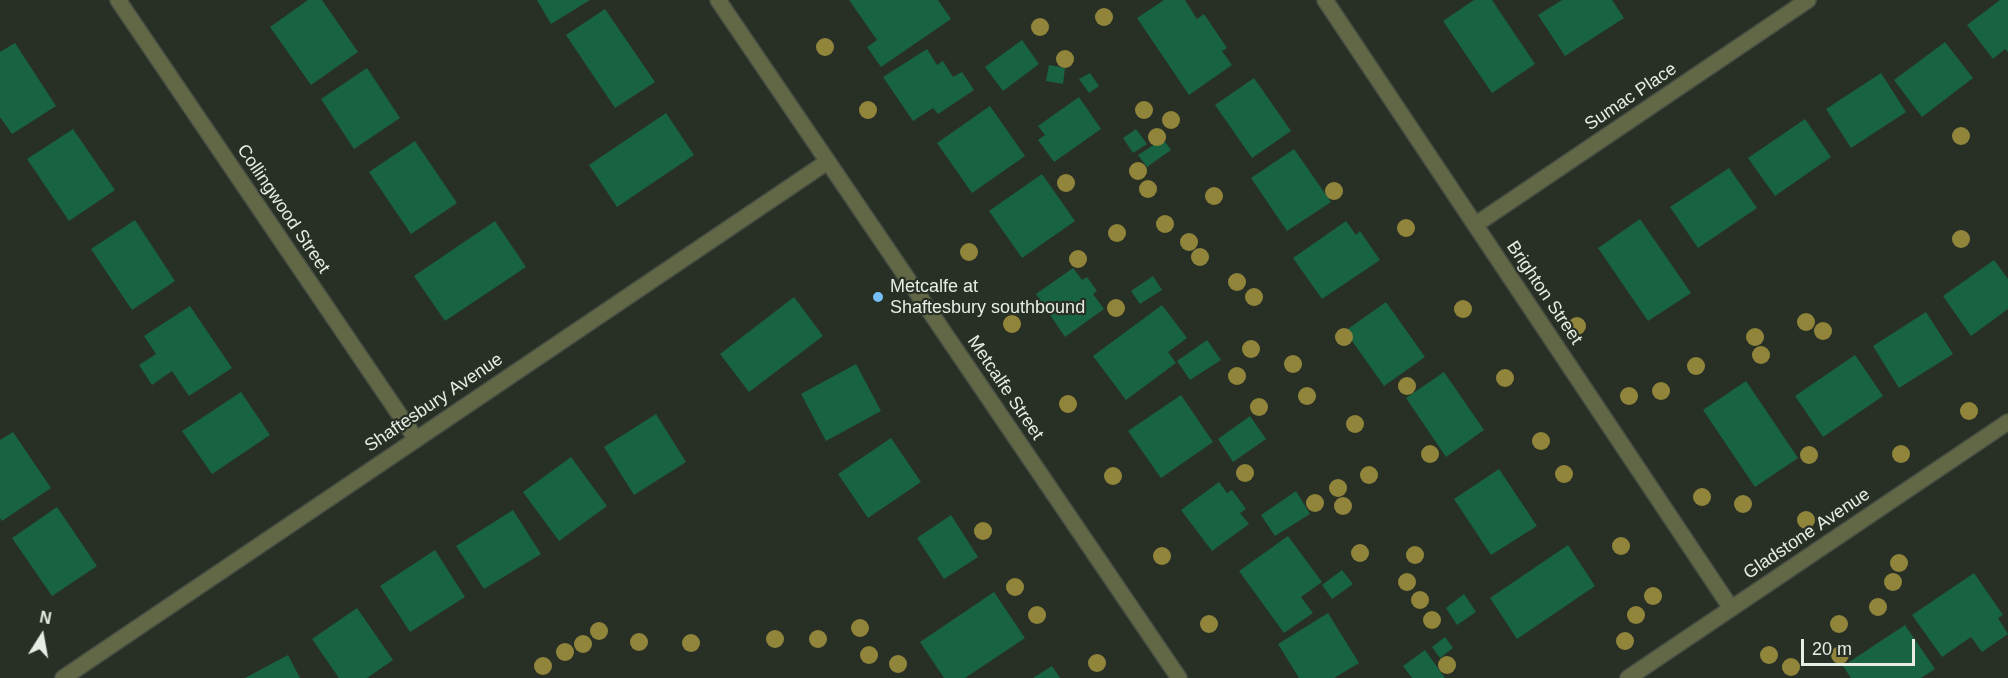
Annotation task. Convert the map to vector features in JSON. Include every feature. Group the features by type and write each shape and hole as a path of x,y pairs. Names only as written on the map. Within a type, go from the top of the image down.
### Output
{"street":[{"name":"Collingwood Street","path":"118,0 416,439"},
{"name":"Metcalfe Street","path":"718,0 1179,678"},
{"name":"Brighton Street","path":"1324,0 1731,608"},
{"name":"Sumac Place","path":"1475,225 1808,0"},
{"name":"Shaftesbury Avenue","path":"63,678 827,162"},
{"name":"Gladstone Avenue","path":"1628,678 2008,422"}],"building":[{"path":"308,0 322,0 358,52 311,85 270,27"},
{"path":"537,0 590,0 551,24"},
{"path":"849,0 938,0 951,19 881,67 867,47 877,40"},
{"path":"1164,0 1185,0 1197,19 1204,14 1227,48 1222,51 1232,65 1189,95 1137,18"},
{"path":"1474,0 1492,0 1535,64 1492,93 1443,21"},
{"path":"1562,0 1612,0 1624,18 1565,56 1538,15"},
{"path":"2000,0 2008,0 2008,52 2005,49 1993,59 1967,25"},
{"path":"605,9 655,82 615,108 566,35"},
{"path":"1022,40 1039,64 1003,91 985,67"},
{"path":"1945,42 1973,78 1922,117 1894,80"},
{"path":"15,43 56,106 12,134 0,117 0,52"},
{"path":"927,49 937,65 943,61 953,77 962,72 974,90 938,114 933,108 913,121 883,77"},
{"path":"1049,65 1065,68 1063,84 1046,81"},
{"path":"367,68 400,118 354,149 321,99"},
{"path":"1090,73 1099,86 1089,93 1079,79"},
{"path":"1881,73 1906,112 1851,148 1826,109"},
{"path":"1254,78 1291,131 1252,158 1215,105"},
{"path":"1079,97 1101,129 1054,162 1038,140 1045,135 1038,126"},
{"path":"990,106 1025,156 972,193 937,143"},
{"path":"666,113 694,155 617,207 589,165"},
{"path":"1805,119 1831,157 1775,196 1748,158"},
{"path":"73,129 115,190 69,221 27,159"},
{"path":"1136,129 1147,144 1133,153 1123,138"},
{"path":"1163,139 1171,150 1147,167 1138,155"},
{"path":"415,141 457,203 411,234 369,172"},
{"path":"1294,149 1331,202 1287,231 1251,178"},
{"path":"1729,168 1757,208 1698,248 1670,207"},
{"path":"1042,174 1075,221 1022,258 989,211"},
{"path":"1640,219 1691,293 1648,321 1598,248"},
{"path":"135,220 175,281 132,310 91,249"},
{"path":"495,221 526,267 445,321 414,276"},
{"path":"1346,221 1356,235 1360,231 1380,260 1322,299 1293,258"},
{"path":"1994,260 2008,279 2008,309 1971,336 1943,296"},
{"path":"1073,268 1082,280 1087,277 1097,291 1093,294 1104,309 1065,337 1036,294"},
{"path":"1153,276 1162,290 1140,304 1131,291"},
{"path":"794,297 823,336 749,392 720,354"},
{"path":"1386,302 1425,357 1384,386 1345,331"},
{"path":"1162,305 1187,338 1168,352 1176,363 1126,400 1093,356"},
{"path":"190,306 232,368 189,396 172,371 152,385 139,365 156,354 144,336"},
{"path":"1926,312 1953,354 1899,388 1873,346"},
{"path":"1207,340 1221,360 1190,380 1177,361"},
{"path":"1855,355 1883,396 1823,437 1795,396"},
{"path":"856,364 881,411 826,441 801,394"},
{"path":"1444,372 1484,430 1446,457 1406,398"},
{"path":"1746,381 1798,458 1755,487 1703,410"},
{"path":"241,392 270,435 212,474 182,431"},
{"path":"1181,395 1213,442 1161,478 1128,431"},
{"path":"656,414 686,462 634,495 604,447"},
{"path":"1250,416 1266,439 1233,462 1218,439"},
{"path":"13,432 51,488 2,521 0,518 0,440"},
{"path":"891,438 921,482 868,518 838,474"},
{"path":"571,457 607,506 559,541 523,492"},
{"path":"1499,469 1537,526 1491,555 1454,499"},
{"path":"1219,482 1227,493 1232,490 1246,509 1240,513 1249,524 1212,551 1181,510"},
{"path":"1296,491 1310,514 1275,536 1261,515"},
{"path":"57,507 97,566 52,596 12,538"},
{"path":"513,510 541,554 484,589 456,546"},
{"path":"951,515 978,557 944,579 917,538"},
{"path":"1288,536 1322,582 1301,597 1313,613 1284,633 1239,571"},
{"path":"1568,545 1595,586 1517,639 1490,598"},
{"path":"435,550 465,597 410,632 380,586"},
{"path":"1342,570 1353,584 1332,599 1322,585"},
{"path":"1974,573 2003,615 1998,618 2008,634 1982,652 1971,637 1942,657 1912,615"},
{"path":"994,592 1025,638 965,678 944,678 920,642"},
{"path":"1464,594 1476,612 1457,625 1446,608"},
{"path":"357,608 393,660 367,678 339,678 312,639"},
{"path":"1328,613 1359,663 1334,678 1299,678 1278,644"},
{"path":"1905,625 1935,669 1921,678 1851,678 1843,666"},
{"path":"1445,637 1453,648 1440,658 1432,647"},
{"path":"1425,650 1445,678 1412,678 1403,666"},
{"path":"288,655 300,678 245,678"},
{"path":"1052,666 1060,678 1033,678"}],"place":[{"name":"Metcalfe at Shaftesbury southbound","path":"878,297"}]}
